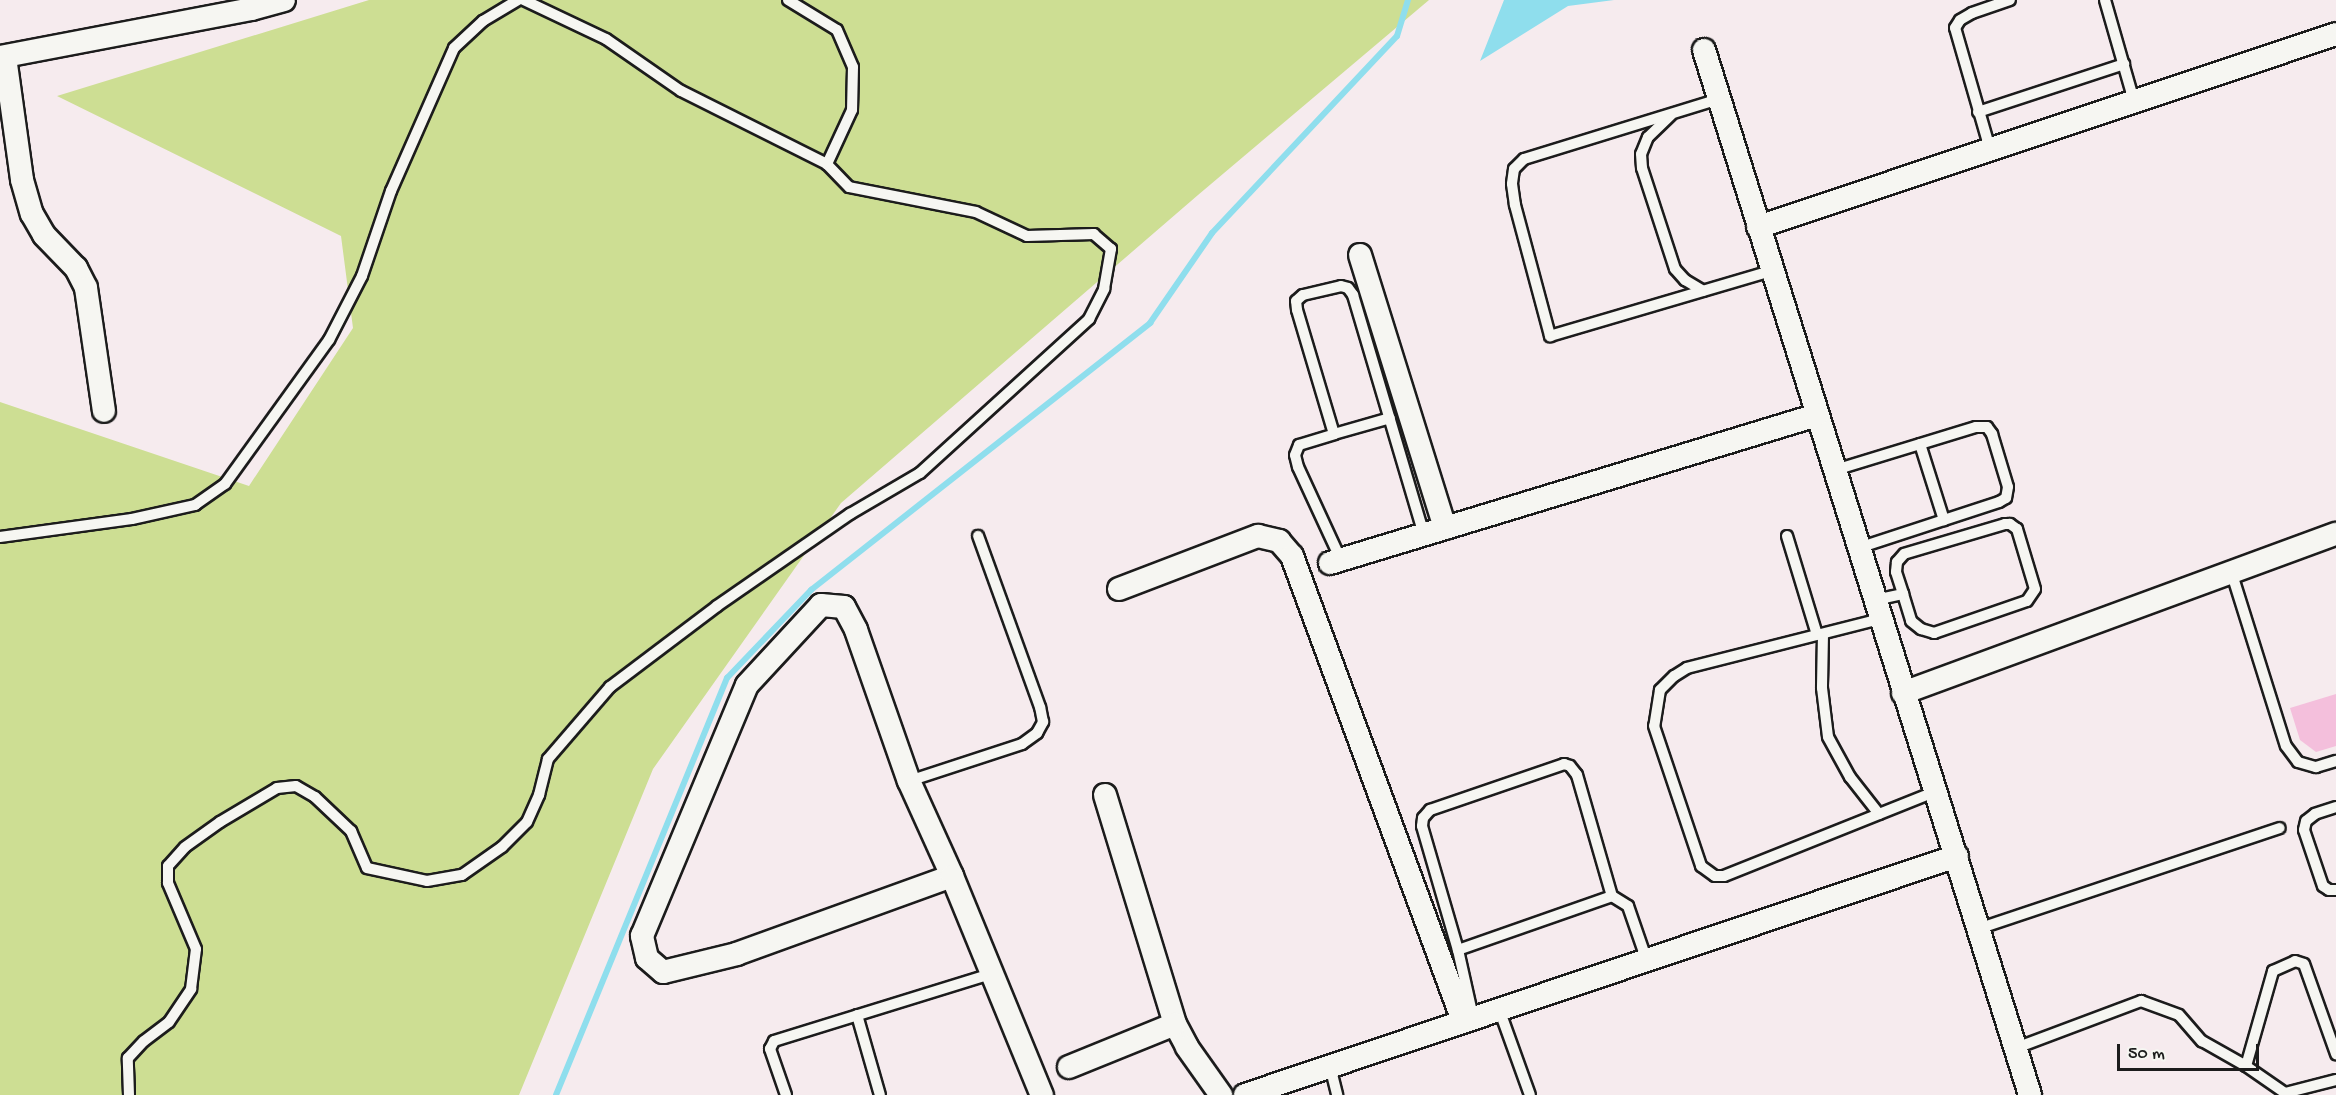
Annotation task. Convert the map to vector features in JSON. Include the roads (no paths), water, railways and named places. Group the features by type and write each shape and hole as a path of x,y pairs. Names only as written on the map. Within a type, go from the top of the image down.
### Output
{"street":[{"path":"104,411 86,288 76,268 44,235 32,213 22,180 2,57 251,9 284,0"},
{"path":"1758,227 2336,34"},
{"path":"1704,50 1771,271 1957,856 2030,1095"},
{"path":"1360,255 1435,532"},
{"path":"1336,562 1816,415"},
{"path":"1904,693 2336,534"},
{"path":"1119,589 1258,536 1280,541 1292,556 1468,1018"},
{"path":"952,876 737,954 663,972 647,958 642,936 747,685 821,605 844,607 856,630 909,781 952,876 990,974 1042,1095"},
{"path":"1105,795 1175,1024 1187,1047 1221,1095"},
{"path":"1245,1095 1468,1018 1647,961 1957,856"},
{"path":"1069,1067 1175,1024"}],"lane":[{"path":"0,537 132,519 195,505 225,484 329,340 362,276 391,190 454,48 483,21 518,0"},
{"path":"129,1095 128,1058 144,1041 169,1022 191,989 196,949 168,883 168,866 186,847 219,822 277,788 296,786 315,797 351,831 368,868 427,881 462,875 502,847 527,822 539,795 548,759 610,687 717,606 850,514 920,473 1089,319 1104,289 1111,249 1094,234 1027,236 976,212 849,187 827,164 681,91 606,39 524,0"},
{"path":"788,0 837,30 853,67 852,110 827,164"},
{"path":"1990,149 1955,28 1960,20 1972,13 2010,0"},
{"path":"2105,0 2134,101"},
{"path":"1978,112 2124,64"},
{"path":"1719,99 1524,159 1514,169 1512,184 1515,205 1550,336 1771,271"},
{"path":"1673,113 1648,137 1641,154 1642,168 1675,269 1685,280 1703,291"},
{"path":"1334,434 1296,301 1303,295 1341,286 1348,288 1353,295 1390,418 1435,532"},
{"path":"1336,562 1295,455 1299,445 1390,418"},
{"path":"1834,470 1976,427 1987,427 1992,434 2008,487 2006,498 1858,548"},
{"path":"1920,444 1944,520"},
{"path":"2005,524 2010,524 2017,529 2035,589 2028,601 1935,633 1921,629 1911,621 1903,594 1896,572 1897,562 1904,554 2005,524"},
{"path":"909,781 1022,744 1037,733 1043,722 1040,707 978,536"},
{"path":"1787,536 1820,634 1822,688 1828,737 1850,777 1879,814"},
{"path":"2231,571 2286,747 2298,762 2316,766 2336,761"},
{"path":"1903,594 1878,610 1820,634 1687,668 1660,690 1654,726 1701,866 1715,876 1724,876 1936,791"},
{"path":"1468,1018 1458,950 1422,826 1423,818 1430,810 1563,764 1570,766 1577,775 1612,896 1628,906 1647,961"},
{"path":"2336,807 2315,814 2306,821 2304,830 2323,886 2336,890"},
{"path":"1978,929 2280,828"},
{"path":"1458,950 1612,896"},
{"path":"2246,1066 2273,970 2295,961 2304,964 2336,1054"},
{"path":"786,1095 770,1049 774,1041 990,974"},
{"path":"2016,1048 2141,1001 2179,1015 2202,1041 2246,1066 2285,1094 2336,1080"},
{"path":"1499,1009 1530,1095"},
{"path":"856,1015 880,1095"},
{"path":"1330,1066 1337,1095"}],"water":[{"path":"1504,0 1614,0 1568,6 1480,61"}],"waterway":[{"path":"556,1095 727,678 811,590 1150,323 1212,233 1397,36 1408,0"}]}
